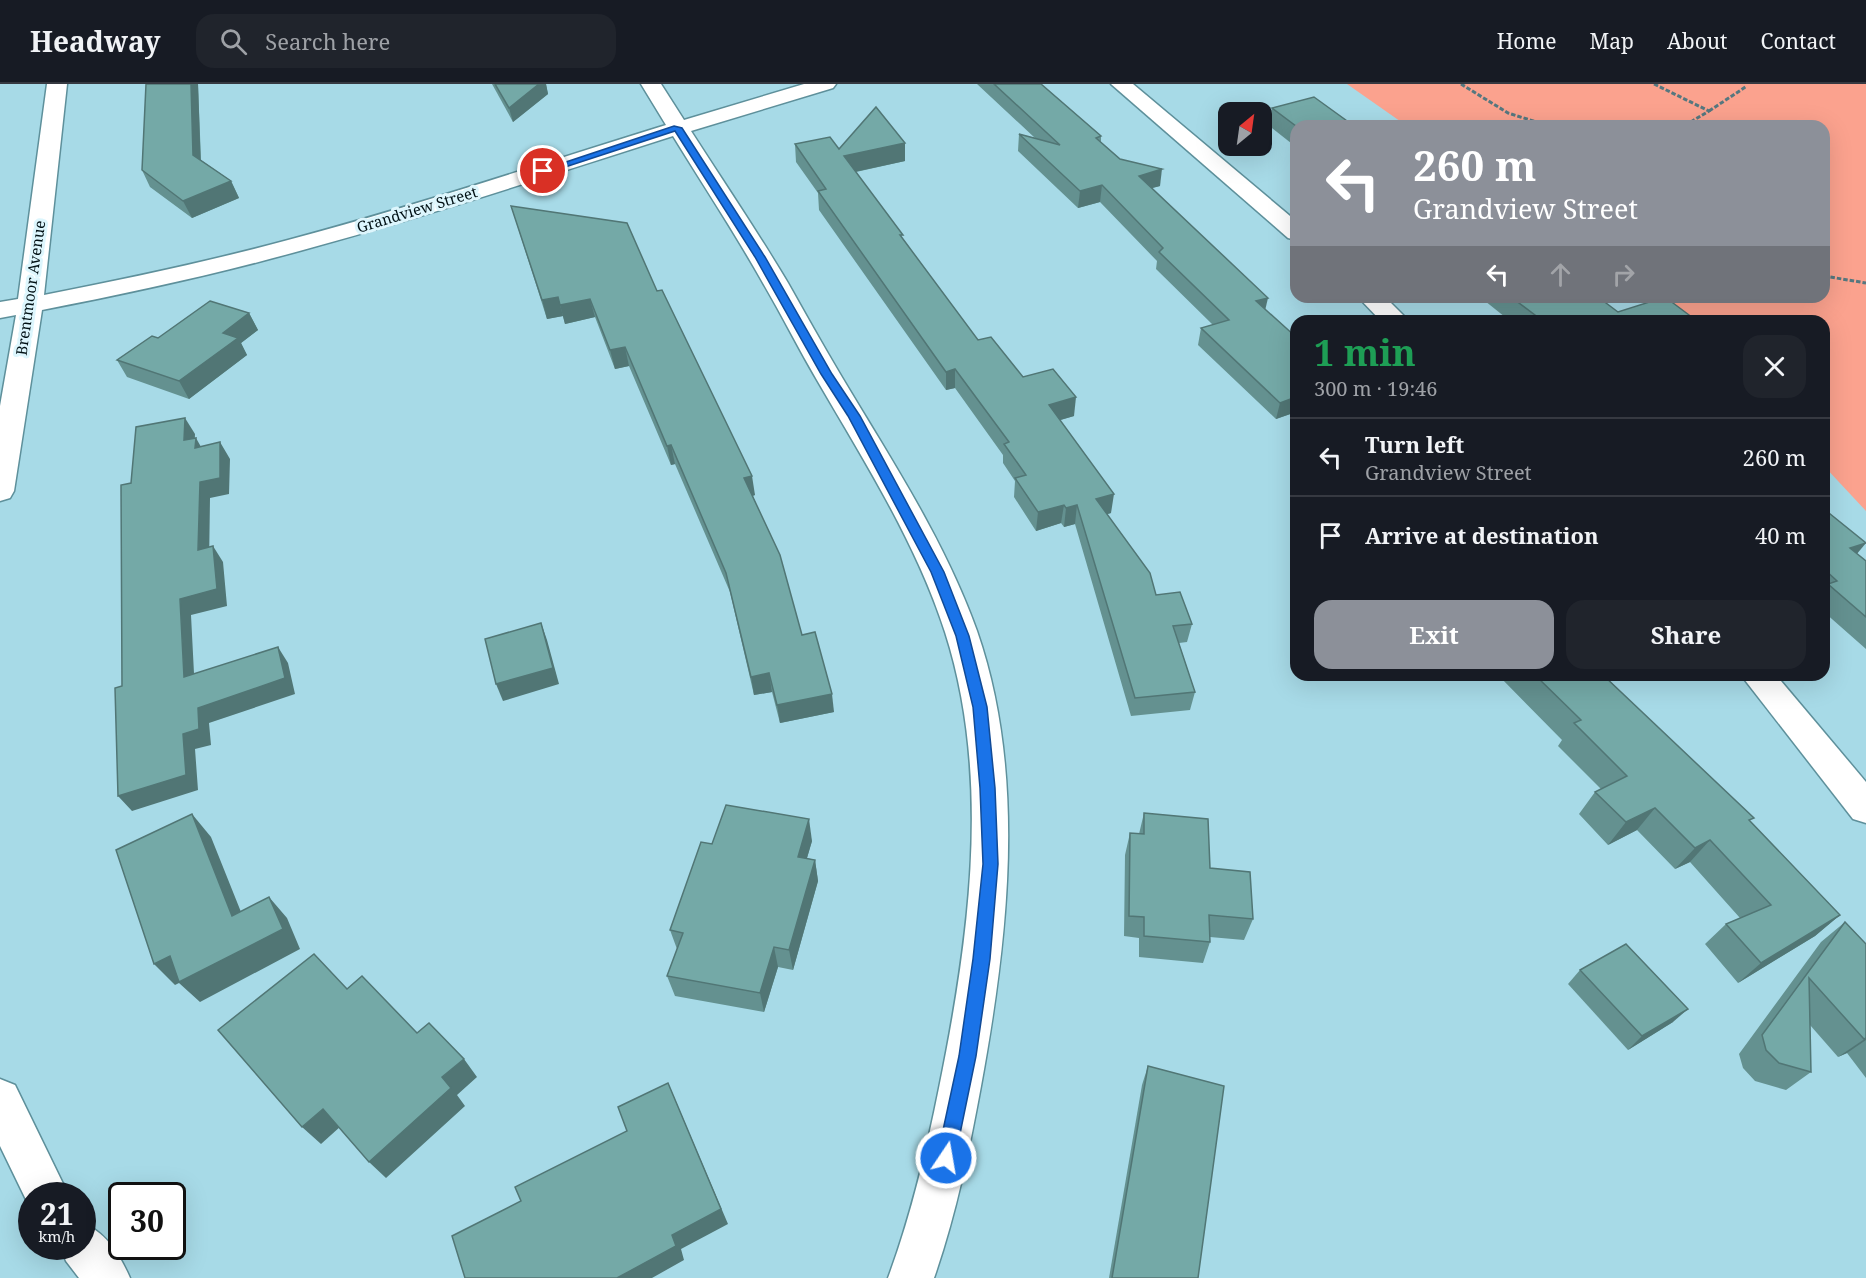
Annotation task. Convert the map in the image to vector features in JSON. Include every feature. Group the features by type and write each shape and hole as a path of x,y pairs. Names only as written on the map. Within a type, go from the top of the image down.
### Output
{"street":[{"name":"Brentmoor Avenue","path":"0,491 30,304 57,84"},
{"path":"651,84 760,257 881,464 938,572 962,636 980,707 987,788 990,864 981,959 968,1056 946,1158 911,1278"},
{"name":"Grandview Street","path":"0,310 127,287 335,235 826,84"},
{"path":"1121,84 1290,228"},
{"path":"1376,303 1390,315"},
{"path":"1762,681 1866,808"},
{"path":"0,1100 40,1182"},
{"path":"93,1260 107,1278"}],"path":[{"path":"1461,84 1509,113 1531,120"},
{"path":"1654,84 1709,111"},
{"path":"1694,120 1747,86"},
{"path":"1830,277 1866,283"}],"shaded area":[{"path":"1347,84 1866,84 1866,511 1830,472 1830,315 1676,315 1658,303 1830,303 1830,120 1398,120"}],"building":[{"path":"146,84 191,84 193,155 231,181 183,201 142,170"},
{"path":"495,84 539,84 509,108"},
{"path":"994,84 1041,84 1101,136 1096,138 1120,159 1162,169 1139,176 1268,298 1256,301 1290,332 1290,399 1280,403 1201,328 1229,320 1159,252 1163,248 1102,185 1080,191 1019,134 1060,145"},
{"path":"1314,97 1346,120 1290,120 1272,108"},
{"path":"876,107 905,143 844,156 978,340 991,337 1023,377 1053,369 1076,397 1049,405 1114,494 1096,499 1150,573 1156,595 1180,592 1192,624 1173,626 1195,692 1135,698 1077,505 1066,508 1064,505 1038,512 1015,478 1026,475 1004,444 1009,442 955,369 946,372 818,191 826,189 795,144 830,137 839,149"},
{"path":"511,206 627,223 657,291 662,290 752,476 744,478 780,555 802,635 815,632 832,694 777,705 769,673 751,677 726,573 671,445 667,446 625,347 610,350 590,299 560,305 558,297 542,300"},
{"path":"210,301 249,313 223,333 238,338 179,381 117,360 152,336 158,338"},
{"path":"1519,303 1606,303 1618,312 1646,303 1673,303 1689,315 1535,315"},
{"path":"185,418 184,440 196,438 195,448 220,442 220,478 200,482 198,550 213,546 217,589 180,599 184,677 278,647 285,678 198,708 199,729 183,734 186,775 118,796 115,688 122,686 121,485 131,483 136,427"},
{"path":"1830,514 1866,543 1850,548 1866,561 1866,617 1830,586 1830,583 1837,581 1830,575"},
{"path":"541,623 553,668 496,684 485,639"},
{"path":"1541,681 1609,681 1754,818 1749,820 1840,915 1761,963 1726,924 1771,905 1710,840 1695,848 1655,808 1626,822 1595,792 1627,776 1574,723 1581,720"},
{"path":"726,805 809,819 798,857 815,860 789,950 774,947 760,993 667,976 683,933 670,930 701,842 712,844"},
{"path":"1144,813 1208,819 1210,868 1250,872 1253,919 1209,915 1210,942 1144,936 1144,917 1129,916 1130,833 1144,834"},
{"path":"192,814 232,916 269,897 283,929 179,982 170,956 154,964 116,850"},
{"path":"1845,922 1866,944 1866,1038 1864,1039 1809,978 1811,1072 1779,1063 1766,1050 1762,1035"},
{"path":"1626,944 1688,1009 1642,1036 1580,970"},
{"path":"314,954 347,989 362,976 417,1033 429,1023 464,1059 442,1077 451,1088 369,1162 323,1109 302,1127 218,1030"},
{"path":"1148,1066 1224,1086 1198,1278 1112,1278"},
{"path":"668,1083 721,1209 672,1235 676,1246 617,1278 465,1278 452,1236 521,1201 515,1187 627,1131 618,1107"}],"route":[{"path":"543,171 677,128 760,257 827,374 854,416 938,572 962,636 980,707 987,788 990,864 981,959 968,1056 946,1158"}]}
